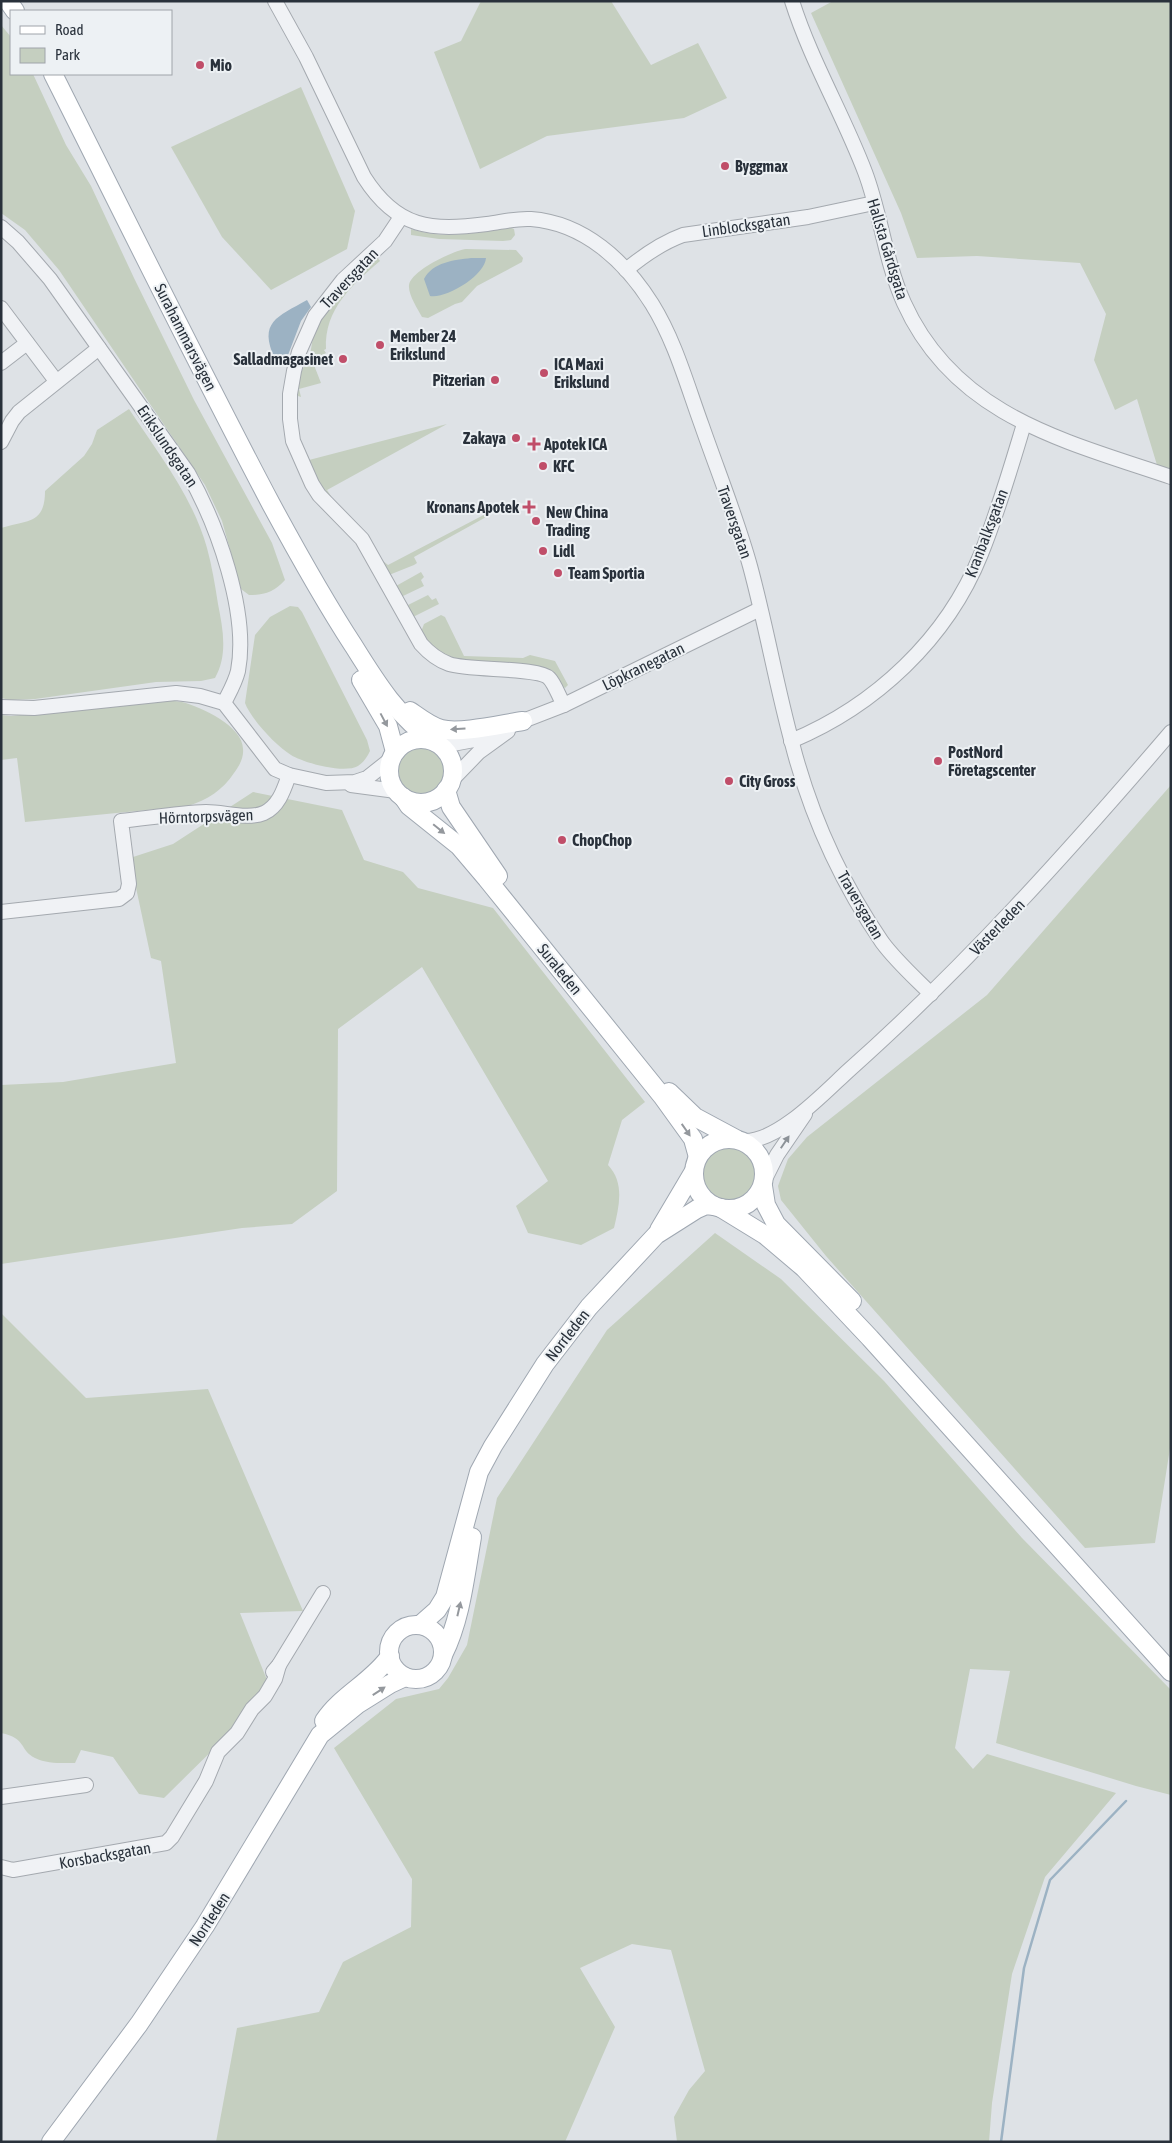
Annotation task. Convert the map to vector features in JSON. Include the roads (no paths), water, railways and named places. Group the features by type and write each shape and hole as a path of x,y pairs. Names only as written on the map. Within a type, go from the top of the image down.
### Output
{"main road":[{"name":"Surahammarsvägen","path":"54,75 234,434 323,598 385,696 419,732 438,744"},
{"name":"Surahammarsvägen","path":"323,598 346,654 388,726 393,755"},
{"path":"323,598 374,672 402,704 426,722 441,729 453,730 523,721"},
{"path":"414,739 426,739 438,744 450,757 452,765 449,786 438,798 424,803 415,802 400,794 389,775 393,755 405,743 414,739"},
{"name":"Suraleden","path":"449,786 451,807 496,874 669,1092 695,1116 740,1140"},
{"name":"Suraleden","path":"400,794 409,806 459,846 662,1096 693,1139 696,1164"},
{"path":"1171,1655 844,1292 783,1233 768,1210 764,1183 765,1168 761,1157 753,1147 740,1140 724,1138 711,1144 696,1164 695,1183 700,1193 718,1207 765,1236 804,1268 870,1338 1171,1672"},
{"name":"Norrleden","path":"420,1626 437,1610 446,1597 479,1472 493,1446 556,1350 589,1307 656,1235 696,1164"},
{"path":"718,1207 734,1209 746,1205 756,1198 764,1183"},
{"name":"Norrleden","path":"656,1235 697,1209 706,1205 718,1207"},
{"name":"Norrleden","path":"443,1655 451,1640 456,1622 493,1446"},
{"path":"420,1626 433,1631 438,1636 443,1648 443,1655 439,1667 430,1676 418,1679 406,1677 395,1669 390,1656 390,1646 398,1632 408,1627 420,1626"},
{"name":"Norrleden","path":"320,1735 321,1726 327,1716 372,1678 390,1656"},
{"name":"Norrleden","path":"50,2142 139,2024 205,1926 320,1735 358,1704 390,1684 406,1677"},
{"name":"Norrleden","path":"66,2142 86,2094"}],"street":[{"name":"Traversgatan","path":"275,1 306,57 364,177 373,191 401,217 422,224 450,228 518,219 548,222 572,229 600,245 626,270 651,303 672,344 738,525 791,741 827,843 852,892 884,944 930,994"},
{"name":"Hallsta Gårdsgata","path":"792,1 806,42 865,173 899,292 923,336 942,360 963,381 992,405 1024,424 1056,438 1171,477"},
{"name":"Linblocksgatan","path":"626,270 649,252 683,235 808,217 874,203"},
{"name":"Traversgatan","path":"401,217 385,241 334,290 315,316 306,334 294,371 290,394 290,419 294,441 312,484 319,495 362,539 421,644 432,656 455,666 544,674 549,678 564,705"},
{"name":"Erikslundsgatan","path":"1,227 34,259 188,473 198,490 217,536 239,619 241,639 238,672 224,703"},
{"path":"1,308 56,381"},
{"path":"1,363 27,343"},
{"path":"1,442 19,412 99,348"},
{"name":"Kranbalksgatan","path":"791,741 829,723 876,692 912,659 939,628 961,595 981,555 1024,424"},
{"name":"Löpkranegatan","path":"438,744 474,740 564,705 760,609"},
{"path":"1,707 28,708 176,693 200,696 224,703 275,769 289,775 326,783 400,794"},
{"name":"Löpkranegatan","path":"449,786 479,752 523,721"},
{"name":"Västerleden","path":"740,1140 756,1141 772,1133 808,1108 930,994 1052,870 1171,732"},
{"path":"340,784 356,782 367,778 393,755"},
{"name":"Hörntorpsvägen","path":"1,912 119,899 127,893 129,884 121,821 192,813 254,815 266,812 278,802 289,775"},
{"name":"Västerleden","path":"764,1183 777,1155 808,1108"},
{"name":"Korsbacksgatan","path":"1,1868 13,1870 166,1843 172,1837 206,1782 215,1773 233,1743 236,1733 252,1709 265,1696 272,1685 279,1665 323,1593"},
{"path":"1,1797 86,1785"}],"water":[{"path":"471,258 486,258 479,272 455,290 446,294 430,296 424,279 428,273 438,265"},
{"path":"307,300 311,307 301,321 285,363 275,359 270,347 269,337 273,322 279,316"}],"waterway":[{"path":"1001,2142 1024,1968 1050,1880 1126,1801"}],"place":[{"name":"Mio","path":"200,65"},
{"name":"Byggmax","path":"725,166"},
{"name":"Member 24 Erikslund","path":"380,345"},
{"name":"Salladmagasinet","path":"343,359"},
{"name":"ICA Maxi Erikslund","path":"544,373"},
{"name":"Pitzerian","path":"495,380"},
{"name":"Zakaya","path":"516,438"},
{"name":"Apotek ICA","path":"534,444"},
{"name":"KFC","path":"543,466"},
{"name":"Kronans Apotek","path":"529,507"},
{"name":"New China Trading","path":"536,521"},
{"name":"Lidl","path":"543,551"},
{"name":"Team Sportia","path":"558,573"},
{"name":"PostNord Företagscenter","path":"938,761"},
{"name":"City Gross","path":"729,781"},
{"name":"ChopChop","path":"562,840"}]}
